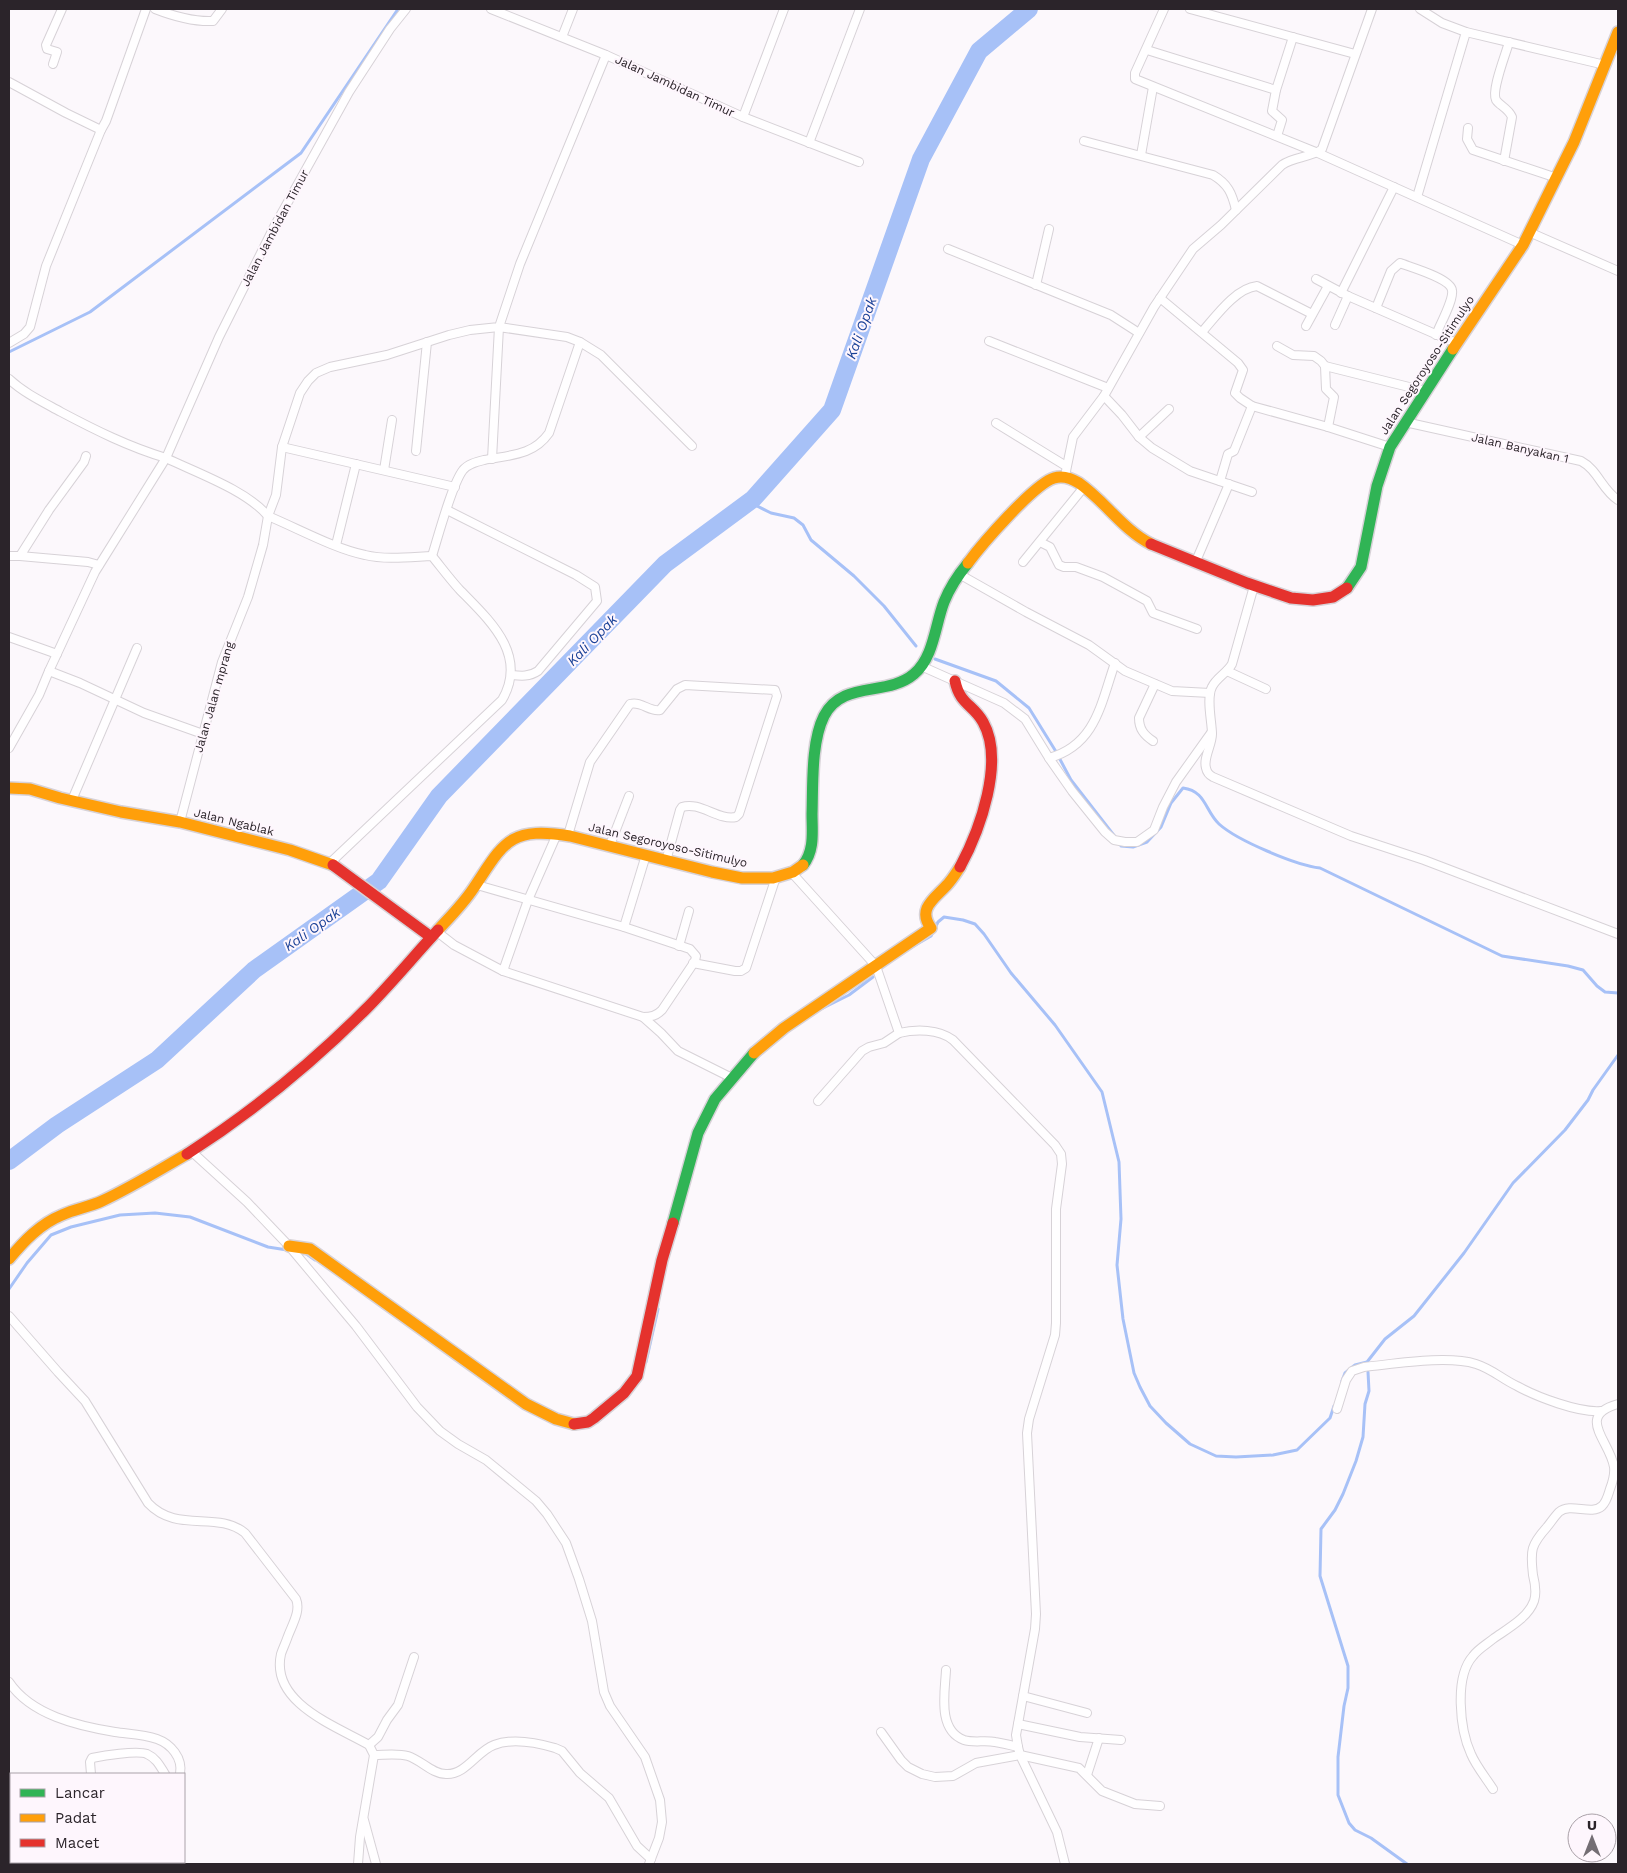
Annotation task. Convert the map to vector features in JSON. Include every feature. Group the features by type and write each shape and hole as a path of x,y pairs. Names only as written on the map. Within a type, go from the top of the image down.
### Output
{"main road":[{"name":"Jalan Segoroyoso-Sitimulyo","path":"1066,471 1132,533 1147,542 1254,586 1290,599 1315,601 1336,595 1350,584 1357,577 1361,567 1377,486 1390,447 1425,390 1522,245 1574,142 1618,32"},
{"path":"792,873 804,865 809,855 812,837 814,768 824,715 832,705 845,695 901,682 913,676 928,652 948,592 960,574 992,535 1036,489 1048,480 1066,471"},
{"path":"289,1246 310,1249 526,1404 561,1421 581,1424 589,1422 625,1392 636,1379 662,1260 698,1133 715,1099 755,1052 784,1028 932,928 927,922 925,914 927,907 932,899 948,884 964,862 990,790 992,761 984,722 976,712 960,699 954,681"},
{"name":"Jalan Ngablak","path":"9,788 30,789 121,812 180,822 290,850 330,863 392,910 434,934"},
{"name":"Jalan Segoroyoso-Sitimulyo","path":"9,1259 35,1231 58,1216 100,1201 192,1151 288,1078 362,1014 396,978 450,918 508,840 522,834 563,835 610,845 666,861 746,878 776,877 792,873"}],"street":[{"path":"53,64 57,52 46,49 46,45 62,9"},
{"path":"9,343 24,334 30,327 46,266 101,130 106,122 146,9"},
{"path":"155,9 173,16 203,22 213,21 222,9"},
{"name":"Jalan Jambidan Timur","path":"9,748 39,695 99,565 166,458 219,338 274,228 349,92 390,29 406,9"},
{"name":"Jalan Jambidan Timur","path":"491,9 606,55 743,117 859,162"},
{"path":"562,38 573,9"},
{"path":"743,117 784,9"},
{"path":"809,143 860,9"},
{"path":"1164,9 1134,76 1135,79 1318,153 1522,245"},
{"path":"1190,9 1356,54"},
{"path":"996,423 1066,471 1073,437 1104,396 1160,298 1195,245 1236,210 1282,165 1291,160 1318,153 1325,144 1372,9"},
{"path":"1420,9 1442,23 1466,32 1605,65"},
{"path":"1417,198 1466,32"},
{"path":"1277,136 1282,120 1272,111 1276,90 1293,37"},
{"path":"1504,161 1512,117 1509,110 1498,103 1494,93 1509,42"},
{"path":"1147,50 1276,90"},
{"path":"492,459 499,327 520,264 606,55"},
{"path":"9,82 101,130"},
{"path":"1141,155 1153,86"},
{"path":"1468,128 1467,139 1473,150 1557,178"},
{"path":"1084,141 1213,175 1224,181 1233,194 1236,210"},
{"path":"1335,324 1344,294 1394,187"},
{"path":"1036,285 1048,229"},
{"path":"1529,232 1618,271"},
{"path":"948,248 1111,315 1139,333"},
{"path":"1376,308 1391,271 1400,263 1438,277 1449,284 1452,290 1436,335"},
{"path":"1316,279 1344,294 1456,343"},
{"path":"1202,332 1238,294 1250,287 1257,286 1312,314"},
{"path":"1306,326 1328,286"},
{"path":"1160,298 1241,366 1242,374 1235,393 1252,406 1328,427 1390,447"},
{"name":"Jalan Jalan mprang","path":"180,822 222,662 253,581 263,545 268,516 276,495 282,447 300,393 308,380 316,373 470,330 499,327 566,336 580,342 602,356 692,446"},
{"path":"989,341 1108,388"},
{"path":"416,451 427,342"},
{"path":"432,556 462,471 468,466 525,452 542,442 549,433 580,342"},
{"path":"1277,346 1293,355 1314,356 1325,366 1326,389 1334,397 1328,427"},
{"path":"1325,366 1425,390"},
{"path":"10,383 86,425 135,449 166,458 244,497 262,508 268,516 336,545 366,556 383,558 432,556"},
{"path":"1104,396 1139,437 1152,448 1190,471 1252,492"},
{"path":"1220,481 1228,454 1234,451 1252,406"},
{"path":"1139,437 1169,409"},
{"path":"384,470 392,420"},
{"name":"Jalan Banyakan 1","path":"1405,422 1581,461 1590,466 1611,496 1618,500"},
{"path":"282,447 455,487"},
{"path":"20,556 49,510 84,462 86,456"},
{"path":"336,545 356,464"},
{"path":"1196,561 1229,484"},
{"path":"1023,562 1084,487"},
{"path":"447,510 576,575 595,587 597,601 538,671 533,675 511,675"},
{"path":"1040,542 1050,547 1059,565 1076,567 1092,572 1147,602 1153,613 1197,629"},
{"path":"9,556 88,562 99,565"},
{"path":"330,863 502,700 510,684 509,655 497,630 443,572 432,556"},
{"path":"960,574 1089,645 1125,671 1176,691 1210,694"},
{"path":"1254,586 1232,664 1216,680 1210,694 1212,744 1205,767 1212,778 1351,836 1424,860 1618,934"},
{"path":"9,637 57,654"},
{"path":"72,800 137,648"},
{"path":"1052,758 1075,746 1092,727 1115,663"},
{"path":"921,666 1004,703 1026,719 1088,812 1114,840 1137,842 1154,830 1176,782 1212,732"},
{"path":"49,671 80,683 144,713 203,734"},
{"path":"1227,671 1266,689"},
{"path":"1153,741 1143,734 1139,718 1155,684"},
{"path":"503,972 528,900 563,835 590,762 630,704 638,703 653,711 660,710 678,689 685,685 775,690 776,696 738,814 736,817 728,818 691,806 682,807 666,861"},
{"path":"610,845 629,796"},
{"path":"624,927 646,855"},
{"path":"792,873 876,966 899,1033"},
{"path":"693,963 735,971 741,971 746,968 776,877"},
{"path":"434,934 503,972 643,1017 651,1017 662,1010 696,956 694,952 624,927 476,885"},
{"path":"679,946 689,911"},
{"path":"643,1017 678,1051 732,1078"},
{"path":"818,1101 862,1051 869,1047 884,1043 899,1033 909,1031 940,1033 954,1040 1056,1145 1061,1154 1062,1173 1056,1209 1055,1335 1029,1418 1027,1432 1036,1629 1016,1735 1020,1755 1057,1832 1065,1864"},
{"path":"192,1151 247,1202 289,1246 356,1326 417,1407 440,1431 486,1460 536,1501 566,1543 592,1621 604,1692 610,1706 645,1757 660,1800 662,1822 659,1838 650,1862"},
{"path":"9,1316 85,1401 154,1509 164,1516 174,1519 227,1524 240,1528 296,1599 298,1604 281,1655 282,1670 287,1688 294,1700 304,1709 369,1745 374,1755 363,1818 358,1864"},
{"path":"1337,1409 1346,1380 1352,1372 1364,1367 1452,1361 1473,1364 1491,1370 1521,1388 1577,1410 1601,1411 1618,1404"},
{"path":"1493,1789 1472,1756 1463,1732 1461,1695 1467,1664 1473,1654 1531,1608 1536,1591 1532,1563 1533,1547 1535,1541 1559,1512 1570,1508 1595,1509 1601,1507 1607,1500 1614,1477 1614,1469 1597,1426 1597,1418 1601,1411"},
{"path":"369,1745 378,1737 398,1705 414,1657"},
{"path":"946,1670 945,1707 947,1724 952,1733 964,1740 995,1742 1018,1747"},
{"path":"9,1682 14,1690 28,1702 46,1713 89,1727 157,1739 170,1746 177,1756 182,1768 180,1773"},
{"path":"1023,1696 1087,1713"},
{"path":"1018,1724 1057,1733 1121,1740"},
{"path":"881,1732 908,1767 922,1774 935,1777 953,1776 976,1762 1020,1755 1079,1768 1102,1791 1134,1804 1160,1806"},
{"path":"1087,1775 1099,1738"},
{"path":"374,1755 408,1756 438,1772 446,1774 462,1770 485,1750 503,1742 526,1743 555,1748 562,1751 580,1773 609,1798 637,1846 650,1862"},
{"path":"91,1773 90,1762 92,1758 132,1754 146,1754 157,1761 164,1773"},
{"path":"363,1818 376,1864"}],"waterway":[{"path":"9,352 90,312 301,153 398,9"},
{"name":"Kali Opak","path":"9,1161 57,1125 157,1060 254,970 379,881 439,796 665,564 753,499 832,410 921,159 979,51 1029,9"},
{"path":"749,502 771,513 794,518 803,525 811,540 854,576 884,606 916,646"},
{"path":"935,659 996,681 1029,708 1071,780 1116,838"},
{"path":"1121,846 1133,847 1147,842 1161,827 1171,803 1183,788 1191,790 1201,797 1219,824 1253,845 1297,862 1320,868 1502,956 1583,970 1605,992 1618,993"},
{"path":"912,947 931,936 938,922 944,917 975,924 1011,973 1055,1025 1102,1092 1119,1162 1121,1219 1117,1265 1123,1319 1134,1373 1150,1406 1190,1444 1216,1456 1236,1457 1273,1455 1297,1450 1330,1418 1334,1406"},
{"path":"823,1008 849,995 873,977"},
{"path":"1342,1381 1345,1373 1355,1365 1367,1362 1385,1339 1414,1316 1464,1253 1513,1183 1565,1130 1618,1055"},
{"path":"9,1289 27,1263 51,1235 71,1227 120,1215 155,1213 190,1217 268,1247 287,1250"},
{"path":"305,1253 315,1260"},
{"path":"646,1362 658,1309"},
{"path":"1368,1372 1369,1391 1365,1404 1363,1437 1343,1494 1335,1510 1321,1529 1320,1576 1348,1666 1348,1688 1338,1757 1338,1795 1349,1823 1355,1830 1371,1838 1407,1864"}],"traffic: fast":[{"path":"1347,588 1361,567 1377,486 1390,447 1453,349"},
{"path":"803,865 811,847 815,751 824,716 832,705 842,697 903,681 921,667 930,650 946,597 954,581 968,563"},
{"path":"673,1223 698,1133 715,1099 754,1053"}],"traffic: slow":[{"path":"1453,349 1523,245 1574,142 1618,32"},
{"path":"968,563 996,529 1034,491 1057,477 1067,478 1079,483 1131,531 1151,544"},
{"path":"9,788 30,789 121,812 180,822 290,850 333,865"},
{"path":"438,930 465,900 501,849 510,841 520,836 533,834 570,836 742,878 773,878 793,872 803,865"},
{"path":"754,1053 784,1028 931,928 927,921 926,910 960,867"},
{"path":"9,1259 47,1223 67,1213 113,1196 187,1154"},
{"path":"289,1246 310,1249 526,1404 556,1419 574,1424"}],"traffic: jam":[{"path":"1151,544 1247,583 1291,598 1313,600 1333,597 1347,588"},
{"path":"955,681 963,700 983,722 989,738 992,756 991,775 982,815 968,852 960,867"},
{"path":"333,865 431,937"},
{"path":"187,1154 257,1105 324,1049 375,1000 438,930"},
{"path":"574,1424 588,1422 594,1418 624,1393 637,1376 662,1260 673,1223"}]}
